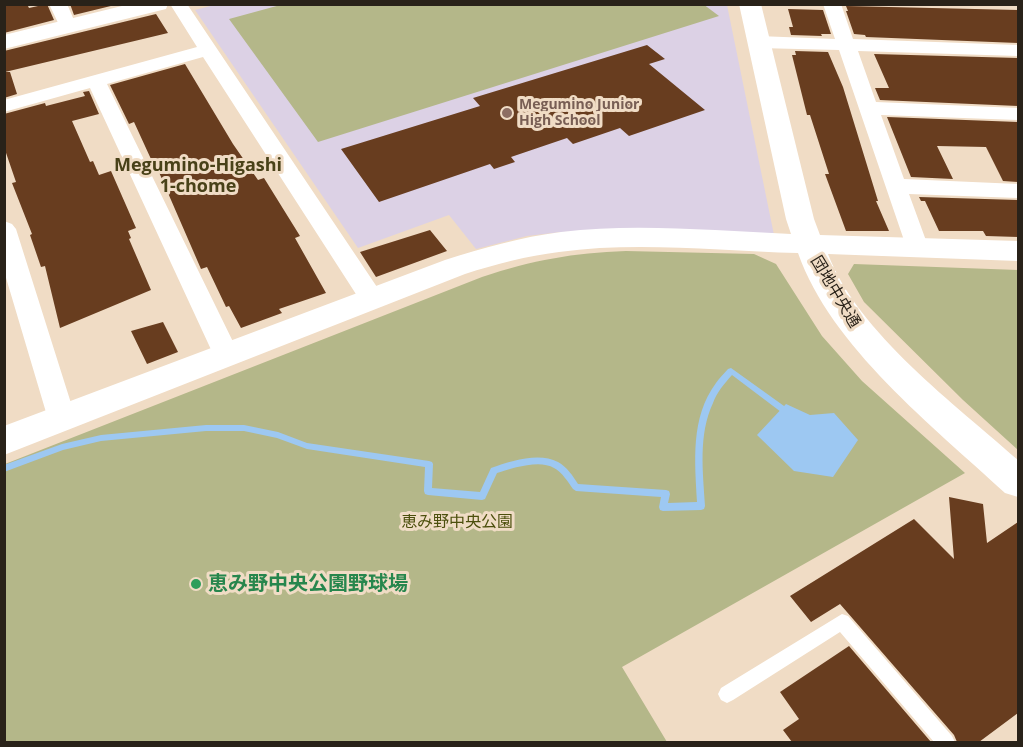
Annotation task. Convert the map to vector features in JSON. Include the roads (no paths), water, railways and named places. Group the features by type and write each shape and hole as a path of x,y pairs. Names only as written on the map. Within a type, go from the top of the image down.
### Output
{"street":[{"path":"58,4 68,27"},
{"path":"4,42 158,4"},
{"path":"178,4 372,299"},
{"name":"団地中央通","path":"750,4 807,243 820,272 840,307 864,338 1018,482"},
{"path":"832,4 916,246"},
{"path":"758,42 1018,50"},
{"path":"4,106 208,50"},
{"path":"96,80 227,356"},
{"path":"868,108 1018,114"},
{"path":"895,186 1018,190"},
{"path":"4,229 62,419"},
{"path":"4,441 372,299 488,256 521,247 587,238 626,238 1018,251"}],"lane":[{"path":"727,693 842,622 946,742"}],"water":[{"path":"786,404 810,415 834,413 858,440 833,477 794,471 757,435"}],"waterway":[{"path":"4,469 62,447 101,438 206,428 244,428 278,435 307,446 429,464 428,491 482,496 494,470 538,461 552,463 559,467 576,487 666,494 663,507 701,506 699,451 703,417 718,386 731,371 788,413"}],"place":[{"name":"Megumino Junior High School","path":"507,113"},
{"name":"恵み野中央公園野球場","path":"196,584"}],"district":[{"name":"Megumino-Higashi 1-chome","path":"198,176"}],"park label":[{"name":"恵み野中央公園","path":"457,522"}]}
